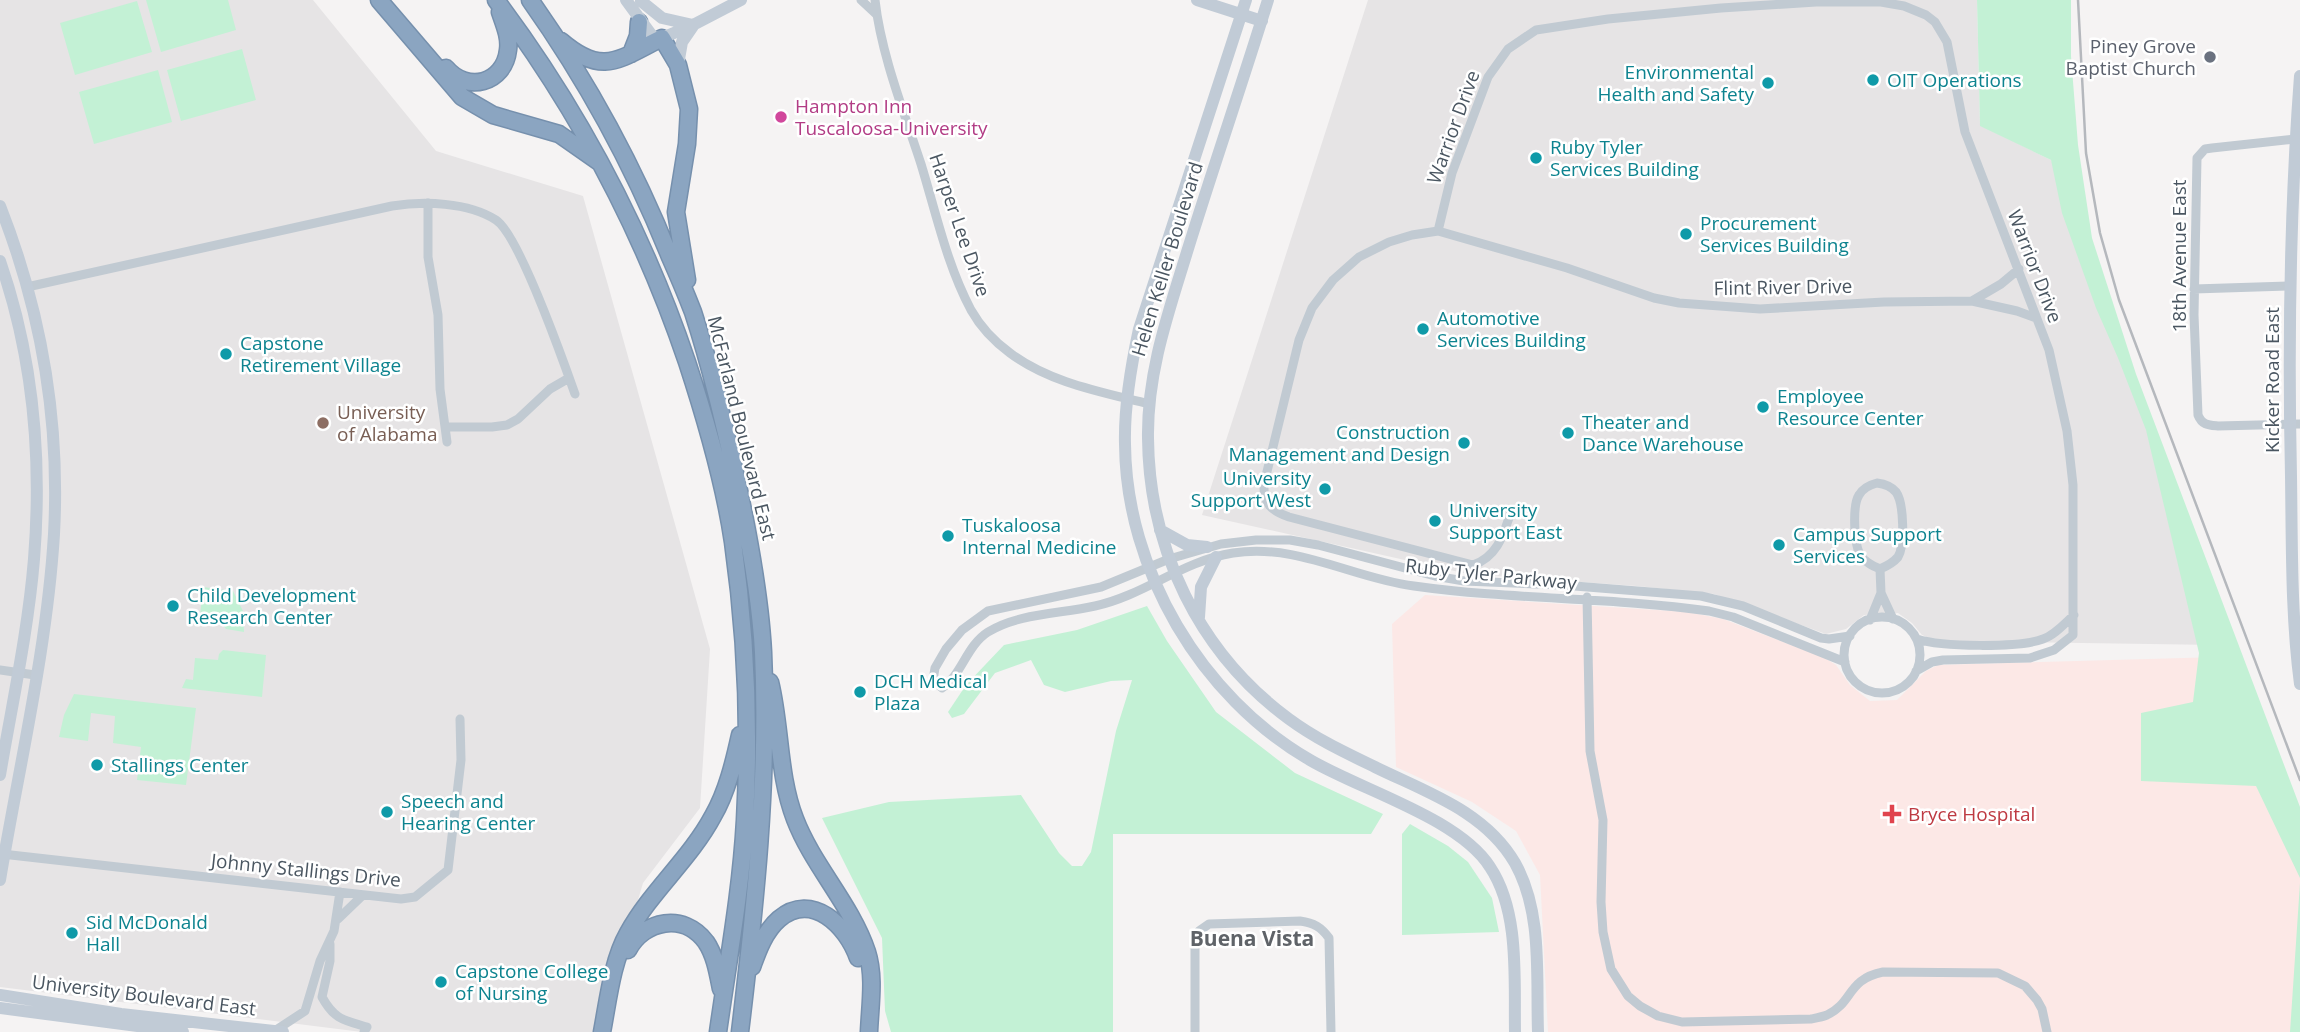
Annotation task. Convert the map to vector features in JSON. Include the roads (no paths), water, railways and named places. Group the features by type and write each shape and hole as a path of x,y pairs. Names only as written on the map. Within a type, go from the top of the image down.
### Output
{"highway":[{"path":"379,0 462,97 493,115 559,134 605,167"},
{"path":"389,0 451,74 462,82 475,83 496,73 504,64 508,53 506,29 496,0"},
{"name":"McFarland Boulevard East","path":"496,0 533,49 571,107 605,167 656,278 701,404 732,539 743,624 747,707 745,822 735,922 718,1032"},
{"name":"McFarland Boulevard East","path":"530,0 555,36 627,161 692,310 716,391 746,525 763,652 761,820 740,1032"},
{"path":"631,54 638,36 639,22"},
{"path":"555,36 573,51 592,61 604,63 616,61 662,38 678,65 689,110 687,144 676,212 692,310"},
{"path":"763,652 774,697 783,776 791,809 809,848 854,922 867,953 871,976 869,1032"},
{"path":"604,1031 609,992 626,937 643,908 694,845 713,816 734,762 747,707"},
{"path":"746,986 759,948 779,919 800,910 820,912 837,923 856,952 862,978 860,1032"},
{"path":"604,1031 628,949 636,936 656,925 671,923 686,926 704,940 717,970 722,1002"}],"street":[{"path":"626,0 639,22 653,37 662,38 741,0"},
{"path":"640,0 662,38"},
{"path":"640,0 662,18 693,25"},
{"path":"861,0 876,14"},
{"name":"Harper Lee Drive","path":"875,0 876,14 949,258 972,311 984,328 1009,352 1032,368 1062,380 1149,404"},
{"path":"1197,0 1262,21"},
{"name":"Helen Keller Boulevard","path":"1246,0 1139,329 1127,398 1125,446 1131,503 1155,583 1183,636 1219,686 1261,725 1308,760 1452,830 1481,854 1502,888 1509,908 1516,1032"},
{"name":"Helen Keller Boulevard","path":"1268,0 1160,339 1153,370 1148,437 1150,470 1160,530 1173,572 1209,637 1246,681 1289,719 1337,749 1463,810 1500,841 1522,879 1533,916 1538,1032"},
{"name":"Warrior Drive","path":"1438,231 1452,173 1488,76 1508,49 1536,30 1709,9 1816,2 1881,2 1904,6 1935,22 1947,42 1965,132 2049,350 2067,431 2073,496 2074,615 2073,635 2043,655 2031,658 1943,660 1932,662 1916,671"},
{"path":"678,65 682,42 693,25"},
{"name":"Kicker Road East","path":"2300,76 2295,139 2291,286 2296,304 2294,609 2300,684"},
{"name":"18th Avenue East","path":"2295,139 2205,149 2197,158 2194,289 2198,415 2201,421 2207,425 2295,424"},
{"path":"428,203 428,257 438,315 440,389 447,442"},
{"path":"27,287 392,206 444,203 495,219 502,225 541,306 575,394"},
{"path":"0,206 27,287 41,347 50,397 55,477 49,589 36,675 2,854 0,880"},
{"path":"1438,231 1412,235 1379,246 1359,257 1325,289 1307,318 1299,340 1264,496 1269,507 1289,517 1473,565 1484,561 1494,552 1503,537 1512,509"},
{"name":"Flint River Drive","path":"1438,231 1567,268 1654,298 1691,305 1760,309 1873,302 1972,301 2036,318"},
{"path":"0,261 14,307 30,385 37,482 34,563 0,775"},
{"path":"1972,301 2001,284 2019,269"},
{"path":"2194,289 2291,286"},
{"path":"445,427 492,428 507,425 518,419 550,389 569,378"},
{"path":"1877,483 1891,487 1896,492 1902,509 1901,549 1891,564 1880,569 1868,564 1858,549 1855,510 1859,493 1877,483"},
{"path":"1160,530 1187,545 1212,552 1201,587 1200,621"},
{"name":"Ruby Tyler Parkway","path":"1845,662 1733,617 1687,608 1472,594 1412,586 1295,554 1254,551 1212,552 1169,559 1149,565 1124,579 1092,589 988,611 962,630 940,658 933,680 942,688 952,681 964,657 986,634 1014,621 1097,606 1139,592 1173,572 1212,552 1234,542 1290,540 1464,581 1701,596 1743,606 1821,638 1850,636"},
{"path":"1880,569 1881,593 1893,619"},
{"path":"1587,587 1590,751 1603,820 1603,932 1611,969 1628,996 1658,1016 1682,1022 1811,1019 1827,1015 1837,1008 1859,980 1872,974 1987,971 2009,977 2025,986 2042,1009 2047,1032"},
{"path":"1092,589 1097,606"},
{"path":"1870,620 1881,593"},
{"path":"1011,605 1014,621"},
{"path":"1917,639 1920,661 1916,671 1911,680 1896,691 1872,692 1855,681 1845,662 1844,653 1850,636 1859,626 1870,620 1893,619 1903,624 1917,639 1948,645 2025,643 2050,636 2074,615"},
{"path":"0,670 36,675"},
{"name":"Johnny Stallings Drive","path":"2,854 401,899 415,897 448,870 461,760 460,719"},
{"path":"278,1032 305,1011 320,961 330,943 337,920 340,892"},
{"path":"337,920 363,895"},
{"path":"1195,1032 1195,941 1198,934 1209,924 1300,921 1312,923 1328,938 1331,1032"},
{"path":"330,943 330,961 322,997 329,1011 341,1020 367,1027 364,1032"},
{"name":"University Boulevard East","path":"0,995 121,1014 278,1032"},
{"name":"University Boulevard East","path":"0,1008 121,1028 183,1032"}],"railway":[{"path":"2078,0 2086,153 2100,233 2119,300 2300,780"}],"place":[{"name":"Piney Grove Baptist Church","path":"2210,57"},
{"name":"OIT Operations","path":"1873,80"},
{"name":"Environmental Health and Safety","path":"1768,83"},
{"name":"Hampton Inn Tuscaloosa-University","path":"781,117"},
{"name":"Ruby Tyler Services Building","path":"1536,158"},
{"name":"Procurement Services Building","path":"1686,234"},
{"name":"Automotive Services Building","path":"1423,329"},
{"name":"Capstone Retirement Village","path":"226,354"},
{"name":"Employee Resource Center","path":"1763,407"},
{"name":"University of Alabama","path":"323,423"},
{"name":"Theater and Dance Warehouse","path":"1568,433"},
{"name":"Construction Management and Design","path":"1464,443"},
{"name":"University Support West","path":"1325,489"},
{"name":"University Support East","path":"1435,521"},
{"name":"Tuskaloosa Internal Medicine","path":"948,536"},
{"name":"Campus Support Services","path":"1779,545"},
{"name":"Child Development Research Center","path":"173,606"},
{"name":"DCH Medical Plaza","path":"860,692"},
{"name":"Stallings Center","path":"97,765"},
{"name":"Speech and Hearing Center","path":"387,812"},
{"name":"Bryce Hospital","path":"1892,814"},
{"name":"Sid McDonald Hall","path":"72,933"},
{"name":"Capstone College of Nursing","path":"441,982"}],"district":[{"name":"Buena Vista","path":"1252,939"}]}
